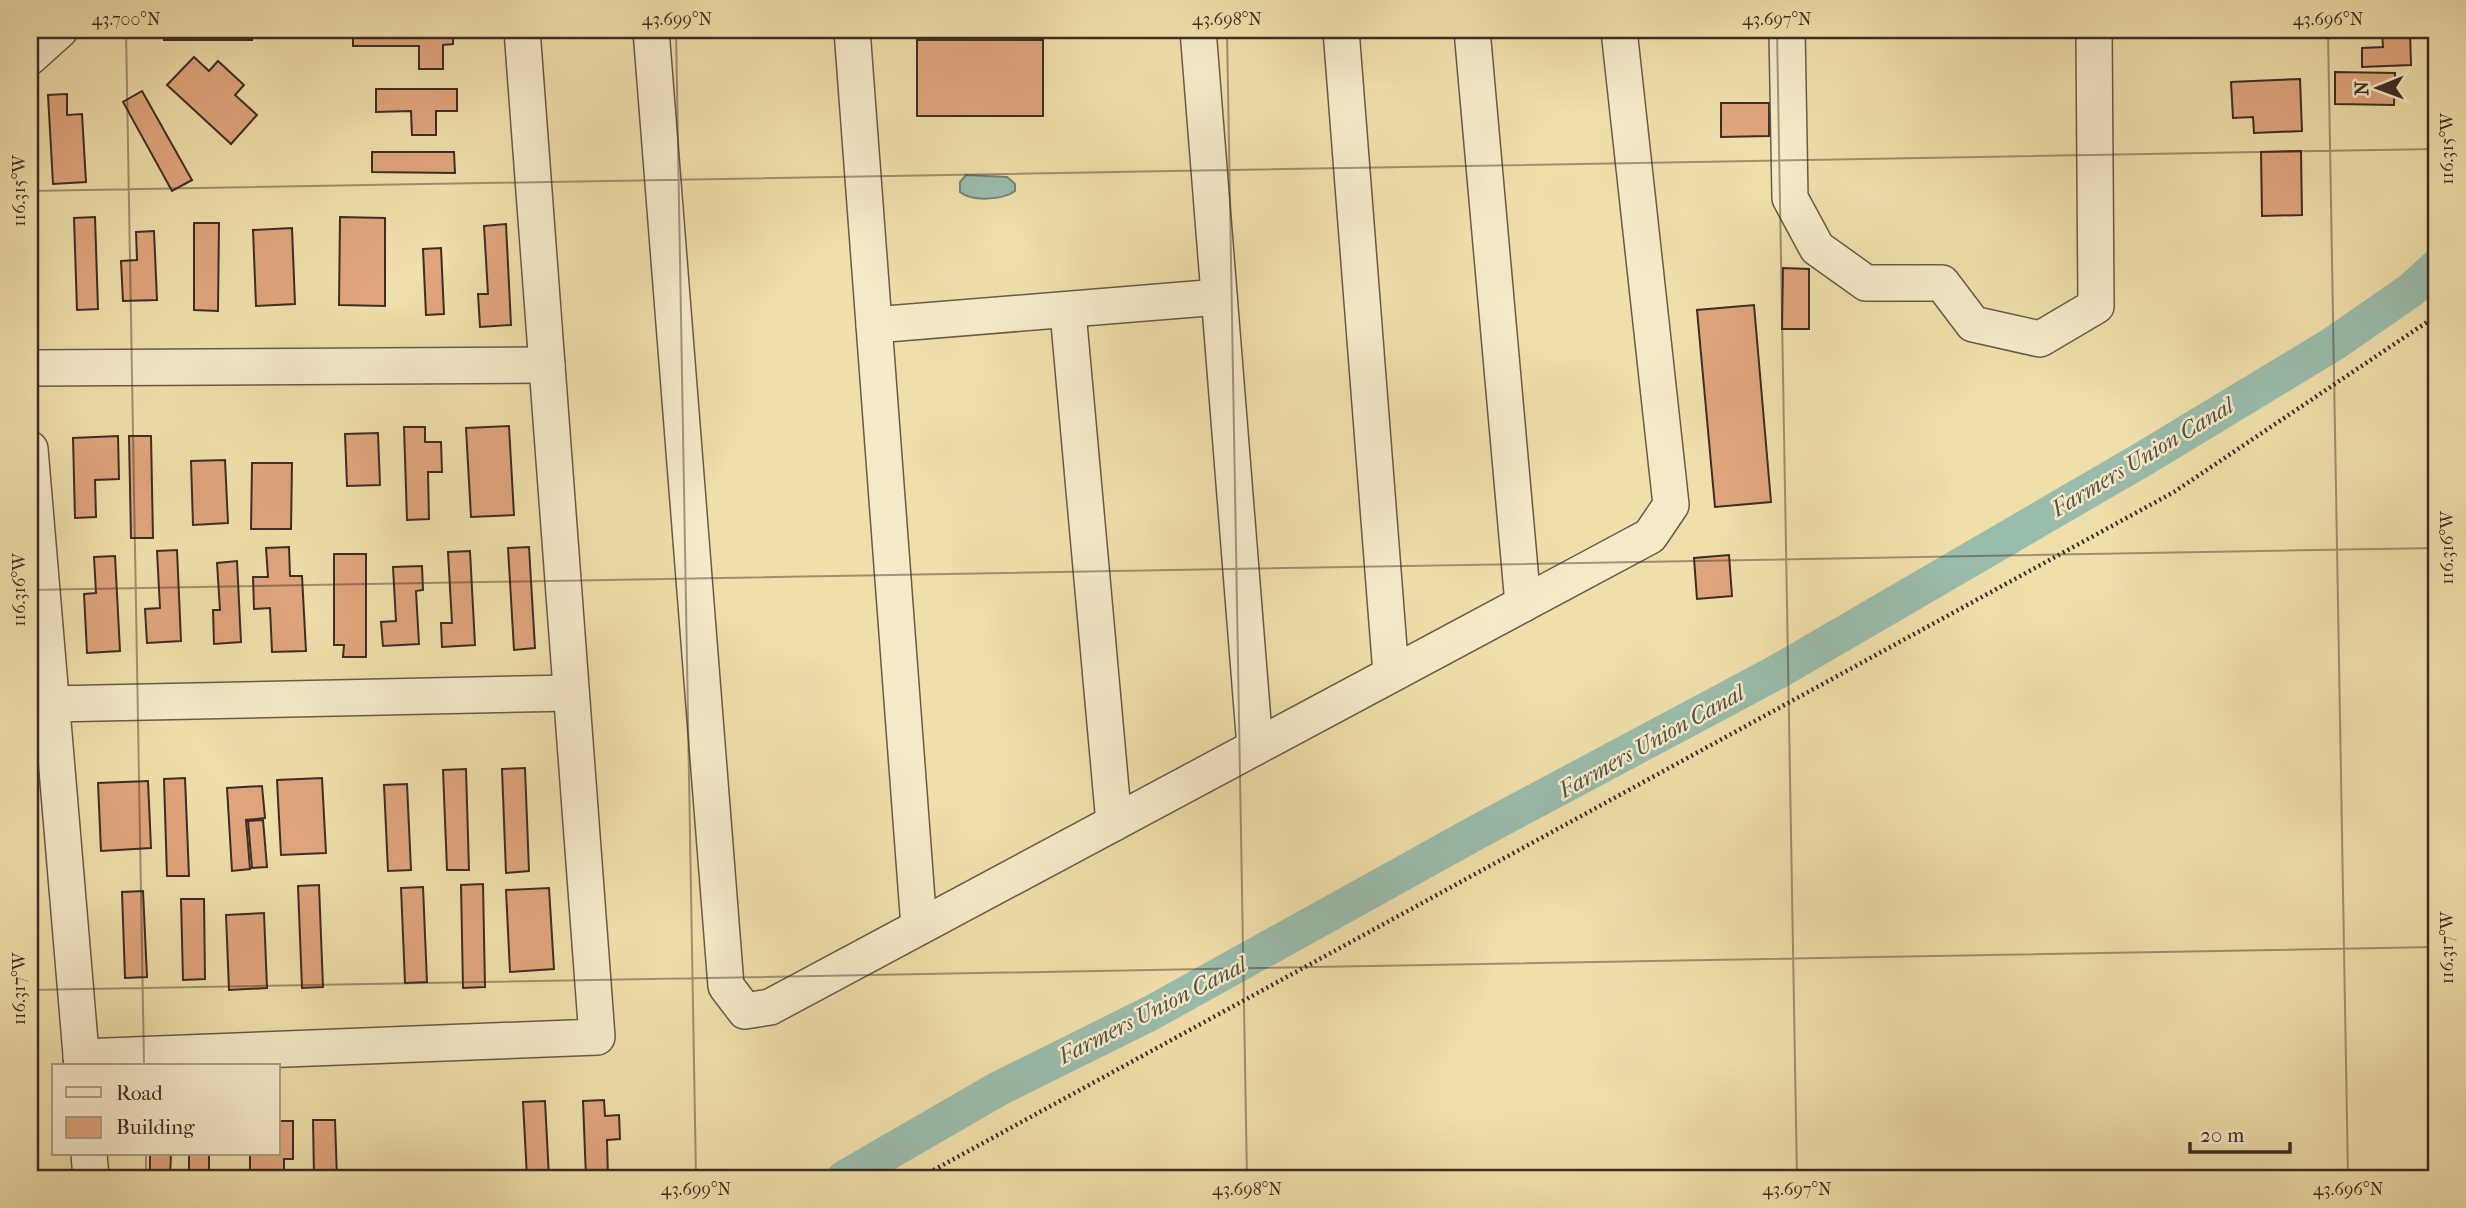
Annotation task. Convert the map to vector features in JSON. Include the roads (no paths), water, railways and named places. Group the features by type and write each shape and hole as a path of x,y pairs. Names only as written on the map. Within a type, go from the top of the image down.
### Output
{"lane":[{"path":"30,57 60,30"},
{"path":"30,449 82,1062 597,1037 522,30"},
{"path":"651,30 726,986 745,1011 770,1007 1650,536 1671,505 1619,30"},
{"path":"852,30 919,927"},
{"path":"1198,30 1255,747"},
{"path":"1341,30 1391,674"},
{"path":"1472,30 1523,604"},
{"path":"1787,30 1790,198 1817,248 1866,282 1942,283 1973,324 2040,339 2096,306 2095,30"},
{"path":"874,326 1219,298"},
{"path":"1068,312 1114,823"},
{"path":"30,368 547,365"},
{"path":"51,704 571,692"},
{"path":"89,1156 91,1178"}],"waterway":[{"name":"Farmers Union Canal","path":"844,1178 998,1089 1151,1013 1479,831 1777,672 2143,459 2333,344 2411,290 2436,267"}]}
